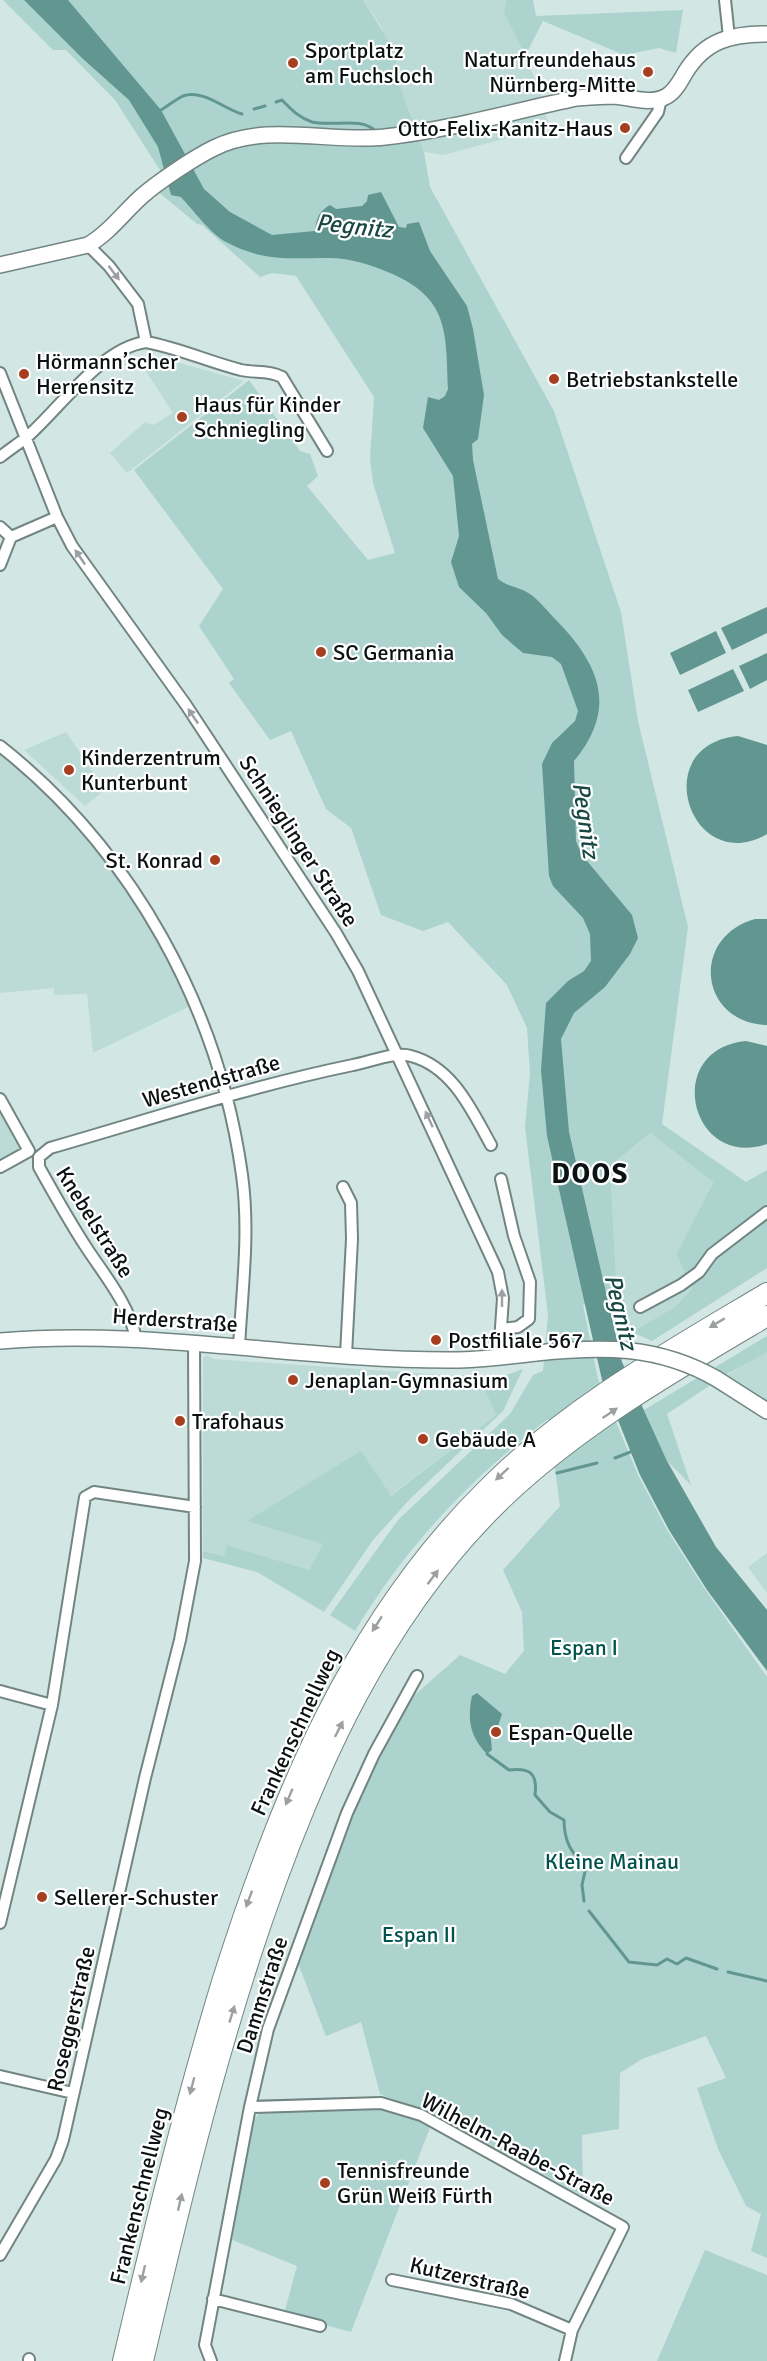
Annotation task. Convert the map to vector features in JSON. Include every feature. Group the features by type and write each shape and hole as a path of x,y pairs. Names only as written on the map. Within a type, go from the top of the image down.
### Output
{"highway":[{"name":"Frankenschnellweg","path":"123,2361 171,2160 212,2016 269,1844 310,1746 365,1642 427,1554 490,1486 562,1423 645,1367 767,1293"},
{"name":"Frankenschnellweg","path":"143,2361 189,2166 230,2021 276,1880 327,1754 385,1646 438,1570 499,1502 569,1442 652,1386 767,1316"}],"main road":[{"path":"0,265 88,244 101,237 142,197 164,180 200,158 233,149 403,135 578,98 609,96 661,99 674,90 701,51 713,42 729,37 767,34"},
{"name":"Herderstraße","path":"0,1341 50,1338 136,1339 346,1356 455,1360 592,1348 636,1350 673,1358 717,1379 767,1411"}],"street":[{"path":"725,0 729,37"},
{"path":"626,158 658,112 661,99"},
{"path":"88,244 109,266 138,304 146,342"},
{"path":"0,457 26,438 102,364 133,344 146,342 178,348 242,370 274,373 282,377 327,451"},
{"name":"Schnieglinger Straße","path":"0,373 57,517 76,553 186,705 336,933 399,1056 498,1272 503,1298 499,1357"},
{"path":"0,565 11,537 57,517"},
{"path":"0,527 11,537"},
{"path":"0,746 33,771 100,843 133,889 196,1007 226,1096 242,1174 246,1234 239,1347"},
{"path":"399,1056 405,1054 422,1059 451,1081 491,1144"},
{"name":"Westendstraße","path":"0,1167 50,1148 226,1096 312,1074 399,1056"},
{"name":"Knebelstraße","path":"0,1099 34,1154 52,1191 124,1304 133,1323 136,1339"},
{"path":"501,1179 514,1236 530,1290 530,1319 518,1327 501,1329"},
{"path":"343,1187 351,1203 352,1239 346,1356"},
{"path":"640,1307 681,1285 699,1272 712,1254 767,1212"},
{"name":"Roseggerstraße","path":"0,2255 56,2159 63,2140 145,1778 180,1640 195,1561 194,1344"},
{"path":"0,1923 52,1704 85,1497 94,1492 195,1507"},
{"name":"Dammstraße","path":"211,2361 205,2345 250,2107 268,2029 347,1813 374,1754 417,1676"},
{"path":"0,1691 52,1704"},
{"path":"0,2076 73,2093"},
{"name":"Wilhelm-Raabe-Straße","path":"250,2107 381,2103 421,2115 624,2227 572,2330"},
{"name":"Kutzerstraße","path":"393,2280 511,2304 572,2330"},
{"path":"213,2299 320,2326"},
{"path":"565,2361 572,2330"}],"shaded area":[{"path":"24,0 68,0 161,110 204,189 230,212 272,235 315,231 319,216 330,205 336,209 362,206 367,201 368,195 381,192 399,227 406,228 407,224 419,222 430,251 467,306 484,395 478,439 472,444 473,460 498,579 526,592 537,600 571,637 593,670 598,688 599,705 596,723 588,742 574,761 576,841 582,855 632,915 638,938 630,954 605,987 574,1013 561,1039 569,1132 622,1362 667,1461 716,1547 767,1610 767,1671 707,1590 669,1530 640,1475 602,1380 547,1136 541,1070 546,1003 568,981 584,971 591,961 590,934 583,918 553,886 549,876 542,764 552,743 575,721 578,711 561,664 552,657 523,653 502,635 486,613 459,587 451,562 459,536 453,476 423,428 428,397 439,400 445,396 448,389 446,350 440,319 434,306 424,294 409,283 376,267 337,258 264,256 220,239 181,197 171,195 158,147 129,100 82,58","holes":["364,220 382,227 381,238 334,230 337,223"]},
{"path":"363,0 506,0 504,13 540,89 549,127 443,155 424,152 394,70 382,28"},
{"name":"Haus für Kinder Schniegling","path":"158,357 244,381 127,473 110,453 145,422 153,425 173,413 142,365"},
{"path":"767,607 767,633 732,650 721,628"},
{"path":"716,631 726,653 680,675 670,653"},
{"path":"767,653 767,680 750,689 739,666"},
{"path":"733,669 744,691 698,712 688,690"},
{"name":"Kinderzentrum Kunterbunt","path":"66,732 105,790 85,806 24,750"},
{"path":"738,736 767,745 767,834 740,843 717,839 700,825 690,805 687,783 693,761 710,745"},
{"path":"0,750 67,812 125,887 149,926 190,1006 93,1053 87,994 54,995 54,988 0,993"},
{"path":"755,919 767,919 767,1025 744,1021 727,1010 716,995 711,978 712,960 720,943 734,929"},
{"path":"746,1041 767,1046 767,1144 741,1147 719,1140 704,1125 696,1105 695,1084 703,1064 720,1049"},
{"path":"0,1107 22,1148 0,1162"},
{"path":"652,1133 713,1181 678,1254 693,1289 675,1307 632,1332 617,1295 610,1166"},
{"path":"767,1350 767,1420 710,1386"},
{"path":"207,1355 214,1359 445,1375 478,1375 496,1415 390,1496 248,1520 323,1544 309,1570 227,1545 224,1556 203,1551 203,1358"},
{"path":"767,1553 767,1593 748,1567"},
{"path":"477,1693 502,1714 498,1726 490,1731 492,1750 487,1754 481,1748 471,1727 472,1696"}],"green space":[{"path":"3,0 363,0 398,56 394,70 424,152 430,187 554,411 621,612 638,721 688,927 662,1124 746,1182 767,1170 767,1268 652,1341 632,1332 675,1307 692,1289 677,1254 713,1182 651,1133 610,1166 617,1295 583,1305 598,1379 638,1475 667,1530 704,1588 767,1677 767,2258 751,2251 761,2214 746,2206 718,2149 697,2088 726,2078 706,2036 642,2059 620,2073 619,2129 582,2135 583,2196 462,2129 380,2094 361,2022 326,2036 296,1958 344,1832 369,1775 409,1700 460,1655 505,1674 524,1651 522,1612 503,1570 560,1506 548,1419 492,1466 441,1516 396,1570 355,1631 330,1615 398,1520 510,1414 533,1375 543,1371 548,1315 525,1127 530,1074 527,1028 507,985 448,922 423,931 381,915 351,828 326,809 291,731 270,740 229,683 234,679 199,626 223,589 134,470 249,380 300,451 310,454 318,476 307,486 368,560 395,553 373,483 370,459 374,397 296,276 272,273 260,277 202,225 197,224 156,190 160,170 115,100 66,50 53,50"},
{"path":"506,0 533,0 536,16 683,10 676,53 659,48 624,55 543,21 525,56 504,13"},
{"path":"767,1336 767,1352 727,1374 667,1414 691,1485 667,1461 644,1410"},
{"path":"523,1369 503,1411 410,1499 373,1540 324,1612 257,1572 203,1558 203,1551 224,1556 227,1545 309,1570 323,1544 247,1521 361,1451 391,1496 496,1415 478,1375 501,1377"},
{"name":"Tennisfreunde Grün Weiß Fürth","path":"380,2107 418,2117 431,2125 351,2332 284,2314 297,2266 232,2240 252,2122 263,2109"},
{"path":"705,2250 767,2275 767,2361 657,2361"}],"waterway":[{"path":"158,112 183,96 198,95 242,114"},
{"path":"276,102 282,100 299,116 312,122 363,124 376,132"},
{"path":"254,109 265,106"},
{"path":"615,1458 633,1451"},
{"path":"557,1473 597,1463"},
{"path":"487,1754 509,1770 531,1773 535,1781 535,1795 550,1812 564,1820 569,1846 586,1867 582,1885 584,1901"},
{"path":"589,1911 629,1962 657,1965 667,1959 677,1964 686,1958 717,1969"},
{"path":"728,1972 767,1981"}],"place":[{"name":"Sportplatz am Fuchsloch","path":"293,63"},
{"name":"Naturfreundehaus Nürnberg-Mitte","path":"648,72"},
{"name":"Otto-Felix-Kanitz-Haus","path":"625,128"},
{"name":"Hörmann’scher Herrensitz","path":"24,374"},
{"name":"Betriebstankstelle","path":"554,379"},
{"name":"Haus für Kinder Schniegling","path":"182,417"},
{"name":"SC Germania","path":"321,652"},
{"name":"Kinderzentrum Kunterbunt","path":"69,770"},
{"name":"St. Konrad","path":"215,860"},
{"name":"Postfiliale 567","path":"436,1340"},
{"name":"Jenaplan-Gymnasium","path":"293,1380"},
{"name":"Trafohaus","path":"180,1421"},
{"name":"Gebäude A","path":"423,1439"},
{"name":"Espan-Quelle","path":"496,1732"},
{"name":"Sellerer-Schuster","path":"42,1897"},
{"name":"Tennisfreunde Grün Weiß Fürth","path":"325,2183"}],"district":[{"name":"DOOS","path":"590,1174"}],"water label":[{"name":"Pegnitz","path":"354,226"},
{"name":"Pegnitz","path":"586,820"},
{"name":"Pegnitz","path":"621,1312"}],"park label":[{"name":"Espan I","path":"584,1647"},
{"name":"Kleine Mainau","path":"612,1861"},
{"name":"Espan II","path":"419,1934"}]}
